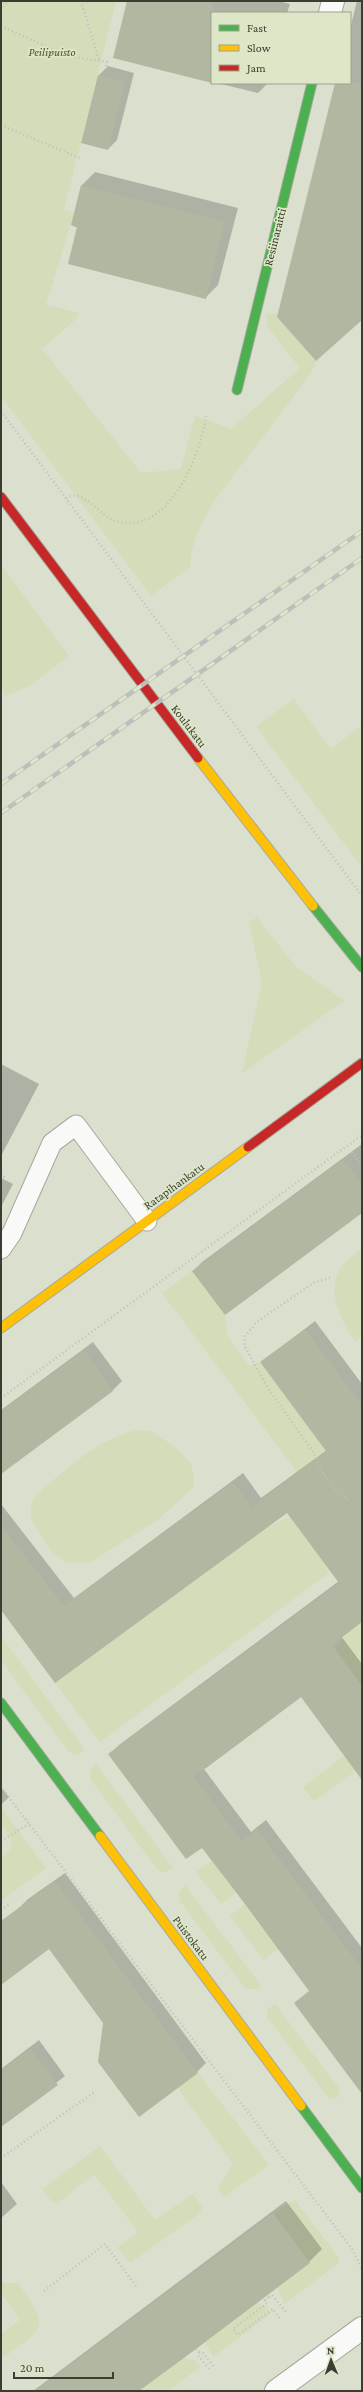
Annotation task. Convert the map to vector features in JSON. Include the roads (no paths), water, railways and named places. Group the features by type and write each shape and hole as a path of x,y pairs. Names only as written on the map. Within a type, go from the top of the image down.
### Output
{"main road":[{"name":"Resiinaraitti","path":"237,390 312,84"},
{"name":"Koulukatu","path":"1,497 233,805 362,967"},
{"name":"Ratapihankatu","path":"1,1328 362,1064"},
{"name":"Puistokatu","path":"1,1703 362,2188"}],"street":[{"path":"330,12 332,1"},
{"path":"276,2391 362,2328"}],"lane":[{"path":"1,1248 12,1233 52,1144 76,1126 147,1221"}],"railway":[{"path":"1,784 362,531"},
{"path":"1,813 362,558"}],"park label":[{"name":"Peilipuisto","path":"52,52"}]}
